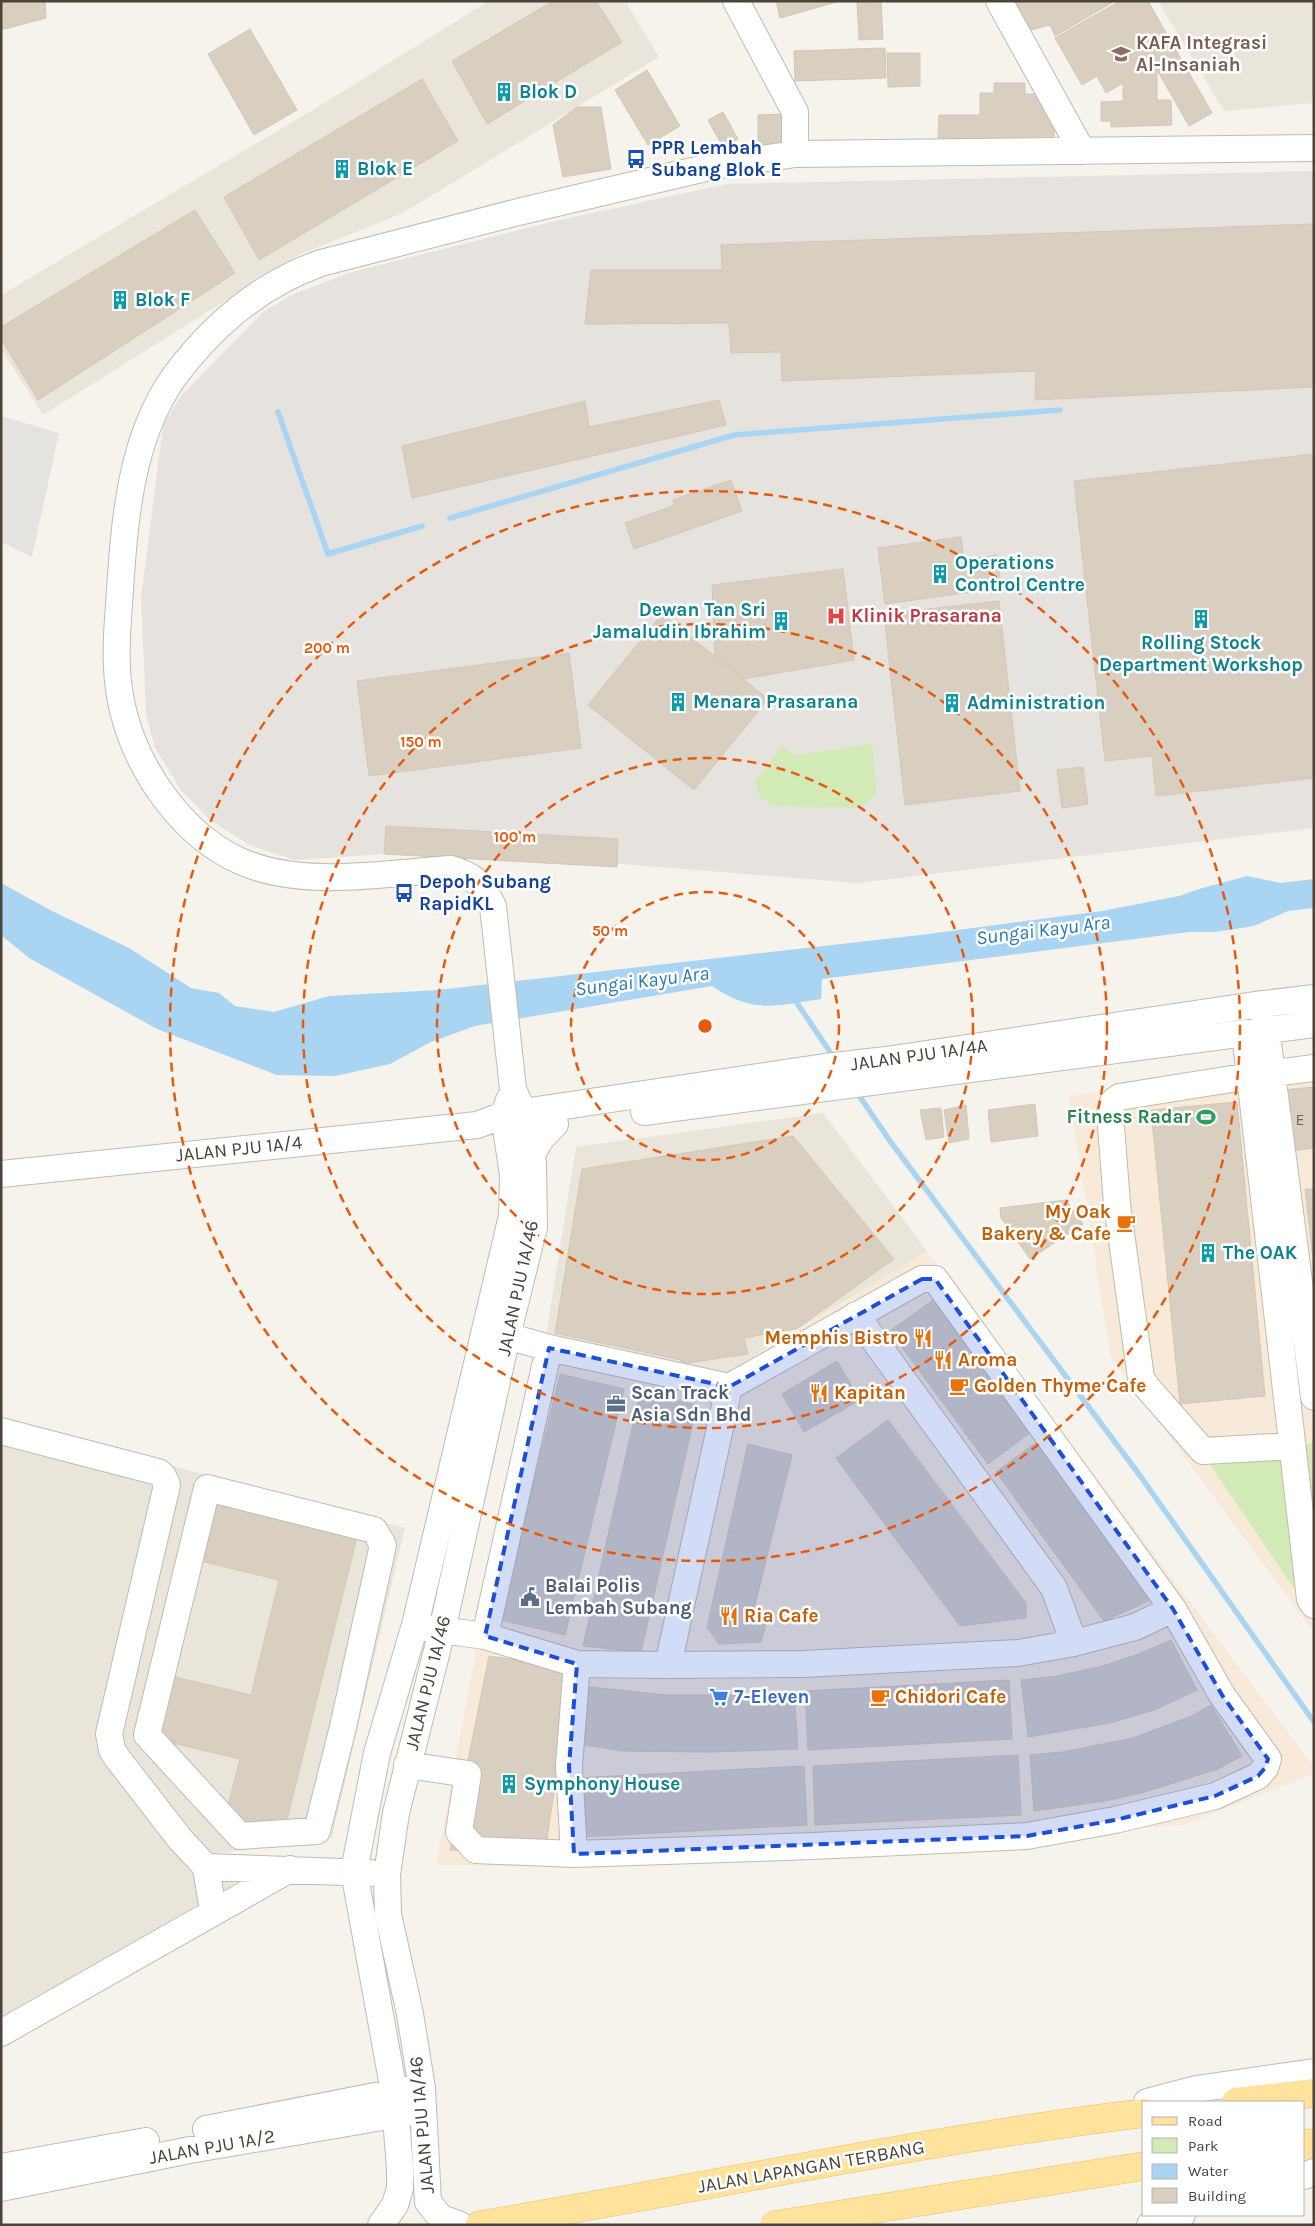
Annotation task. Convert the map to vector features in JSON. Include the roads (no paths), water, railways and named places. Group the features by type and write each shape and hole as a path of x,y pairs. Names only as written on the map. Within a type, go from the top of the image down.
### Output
{"main road":[{"path":"1245,2101 1314,2093"},
{"name":"JALAN LAPANGAN TERBANG","path":"480,2225 1079,2121 1142,2113"},
{"path":"775,2225 1142,2166"}],"street":[{"path":"736,1 795,112 795,154"},
{"path":"999,1 1082,151"},
{"path":"514,1109 493,906 478,881 469,874 451,869 326,877 289,875 238,861 196,831 165,798 134,746 124,716 119,692 117,659 120,571 132,482 143,441 156,409 174,378 198,349 231,316 262,291 298,271 321,263 518,212 714,166 795,154 1314,148"},
{"name":"JALAN PJU 1A/4A","path":"887,1070 1263,1004 1314,998"},
{"path":"1263,1004 1256,1032 1292,1446 1310,1599 1314,1605"},
{"name":"JALAN PJU 1A/4A","path":"514,1109 1256,1032 1314,1024"},
{"path":"1292,1446 1203,1451 1141,1378 1117,1204 1110,1113 1113,1102 1119,1097 1314,1068"},
{"path":"1261,1075 1314,1397"},
{"name":"JALAN PJU 1A/4A","path":"514,1109 555,1124 829,1077"},
{"name":"JALAN PJU 1A/4","path":"1,1174 477,1125 514,1109"},
{"name":"JALAN PJU 1A/46","path":"460,2225 441,2218 428,2202 423,2099 410,2014 388,1914 386,1875 396,1812 442,1631 507,1336 534,1227 534,1183 531,1157 514,1109"},
{"name":"JALAN PJU 1A/46","path":"381,2225 395,2205 400,2188 394,2104 354,1871 377,1753 415,1625 512,1216 514,1109"},
{"path":"531,1157 540,1140 555,1124"},
{"path":"408,1765 468,1774 459,1832 476,1850 574,1854 822,1846 1027,1836 1115,1820 1215,1796 1258,1776 1265,1768 1268,1760 1222,1695 1173,1608 935,1279 922,1279 729,1387 549,1348 507,1336"},
{"path":"856,1315 1054,1588 1074,1643"},
{"path":"484,1636 549,1348"},
{"path":"668,1666 729,1387"},
{"path":"1,1431 158,1472 163,1476 166,1485 109,1734 112,1750 118,1759 180,1839 206,1867 213,1911"},
{"path":"207,1488 374,1530 383,1545 340,1742 317,1831 240,1836 147,1735 207,1488"},
{"path":"415,1625 442,1631 484,1636 577,1664 668,1666 803,1664 1018,1653 1074,1643 1135,1627 1173,1608"},
{"path":"574,1854 569,1766 577,1664"},
{"path":"347,1712 386,1719"},
{"path":"340,1742 377,1753"},
{"path":"206,1867 354,1871 386,1875"},
{"path":"1,2033 290,1869"},
{"path":"1152,2101 1196,2088 1314,2072"},
{"name":"JALAN PJU 1A/2","path":"1,2167 423,2099"},
{"name":"JALAN PJU 1A/2","path":"1,2188 190,2150 394,2104"},
{"path":"1079,2121 1142,2104"},
{"path":"1150,2225 1179,2216"}],"water":[{"name":"Sungai Kayu Ara","path":"1247,876 1281,883 1314,879 1314,908 1288,911 1254,926 1215,932 1189,932 822,979 821,999 790,1004 765,1006 752,1004 740,1001 712,986 475,1026 431,1042 390,1064 335,1076 277,1075 157,1029 29,958 1,935 1,883 52,911 129,948 191,988 219,993 235,1006 274,1012 329,996 438,990 920,935 1102,911 1179,896"}],"waterway":[{"path":"450,518 734,435 1060,410"},
{"path":"278,412 328,554 422,526"},
{"path":"793,997 834,1058"},
{"path":"856,1091 890,1141 1141,1477 1314,1722"}],"place":[{"name":"KAFA Integrasi Al-Insaniah","path":"1121,54"},
{"name":"Blok D","path":"504,92"},
{"name":"PPR Lembah Subang Blok E","path":"636,159"},
{"name":"Blok E","path":"342,169"},
{"name":"Blok F","path":"120,300"},
{"name":"Operations Control Centre","path":"940,574"},
{"name":"Klinik Prasarana","path":"836,616"},
{"name":"Rolling Stock Department Workshop","path":"1201,619"},
{"name":"Dewan Tan Sri Jamaludin Ibrahim","path":"781,621"},
{"name":"Menara Prasarana","path":"678,702"},
{"name":"Administration","path":"952,703"},
{"name":"Depoh Subang RapidKL","path":"404,893"},
{"name":"Fitness Radar","path":"1206,1117"},
{"name":"My Oak Bakery & Cafe","path":"1126,1223"},
{"name":"The OAK","path":"1208,1253"},
{"name":"Memphis Bistro","path":"923,1338"},
{"name":"Aroma","path":"943,1360"},
{"name":"Golden Thyme Cafe","path":"959,1386"},
{"name":"Kapitan","path":"819,1393"},
{"name":"Scan Track Asia Sdn Bhd","path":"616,1404"},
{"name":"Balai Polis Lembah Subang","path":"530,1597"},
{"name":"Ria Cafe","path":"729,1616"},
{"name":"7-Eleven","path":"719,1697"},
{"name":"Chidori Cafe","path":"880,1697"},
{"name":"Symphony House","path":"509,1784"}]}
